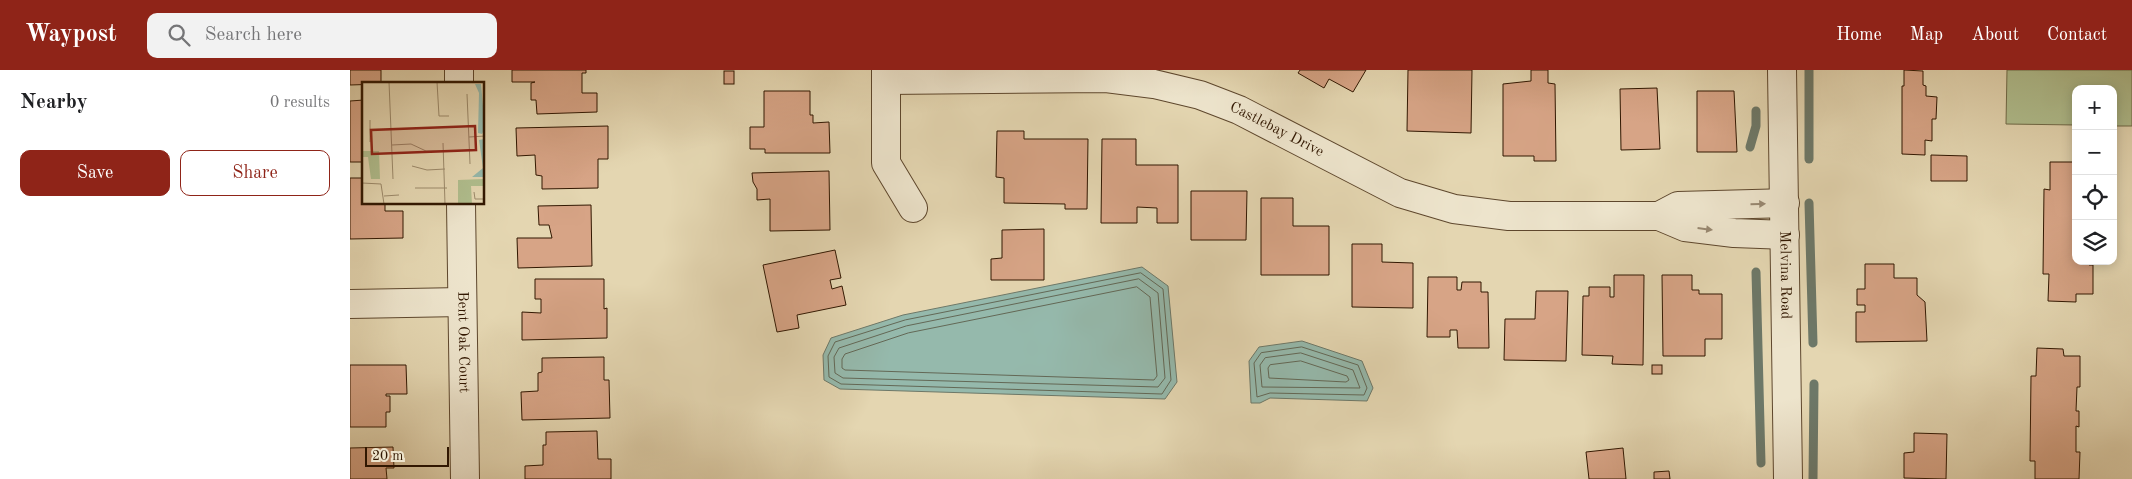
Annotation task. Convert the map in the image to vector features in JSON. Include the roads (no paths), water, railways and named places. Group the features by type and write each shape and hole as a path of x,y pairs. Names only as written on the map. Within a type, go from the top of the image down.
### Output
{"street":[{"name":"Melvina Road","path":"1782,70 1788,479"},
{"name":"Castlebay Drive","path":"886,75 1106,78 1154,84 1200,94 1239,110 1400,193 1454,209 1509,216 1659,216 1685,227 1734,233 1785,235"},
{"path":"886,75 886,163 913,208"},
{"name":"Castlebay Drive","path":"1659,216 1678,206 1785,203"},
{"name":"Bent Oak Court","path":"461,205 465,479"},
{"path":"350,304 462,302"}],"water":[{"path":"1142,267 1168,286 1177,382 1165,399 840,389 824,380 823,355 831,338 903,315"},
{"path":"1302,341 1362,361 1373,388 1367,401 1270,398 1260,403 1251,403 1249,361 1259,347"}],"waterway":[{"path":"1809,70 1809,159"},
{"path":"1750,147 1756,126 1756,111"},
{"path":"1809,203 1813,343"},
{"path":"1756,272 1761,463"},
{"path":"1813,479 1814,384"}]}
